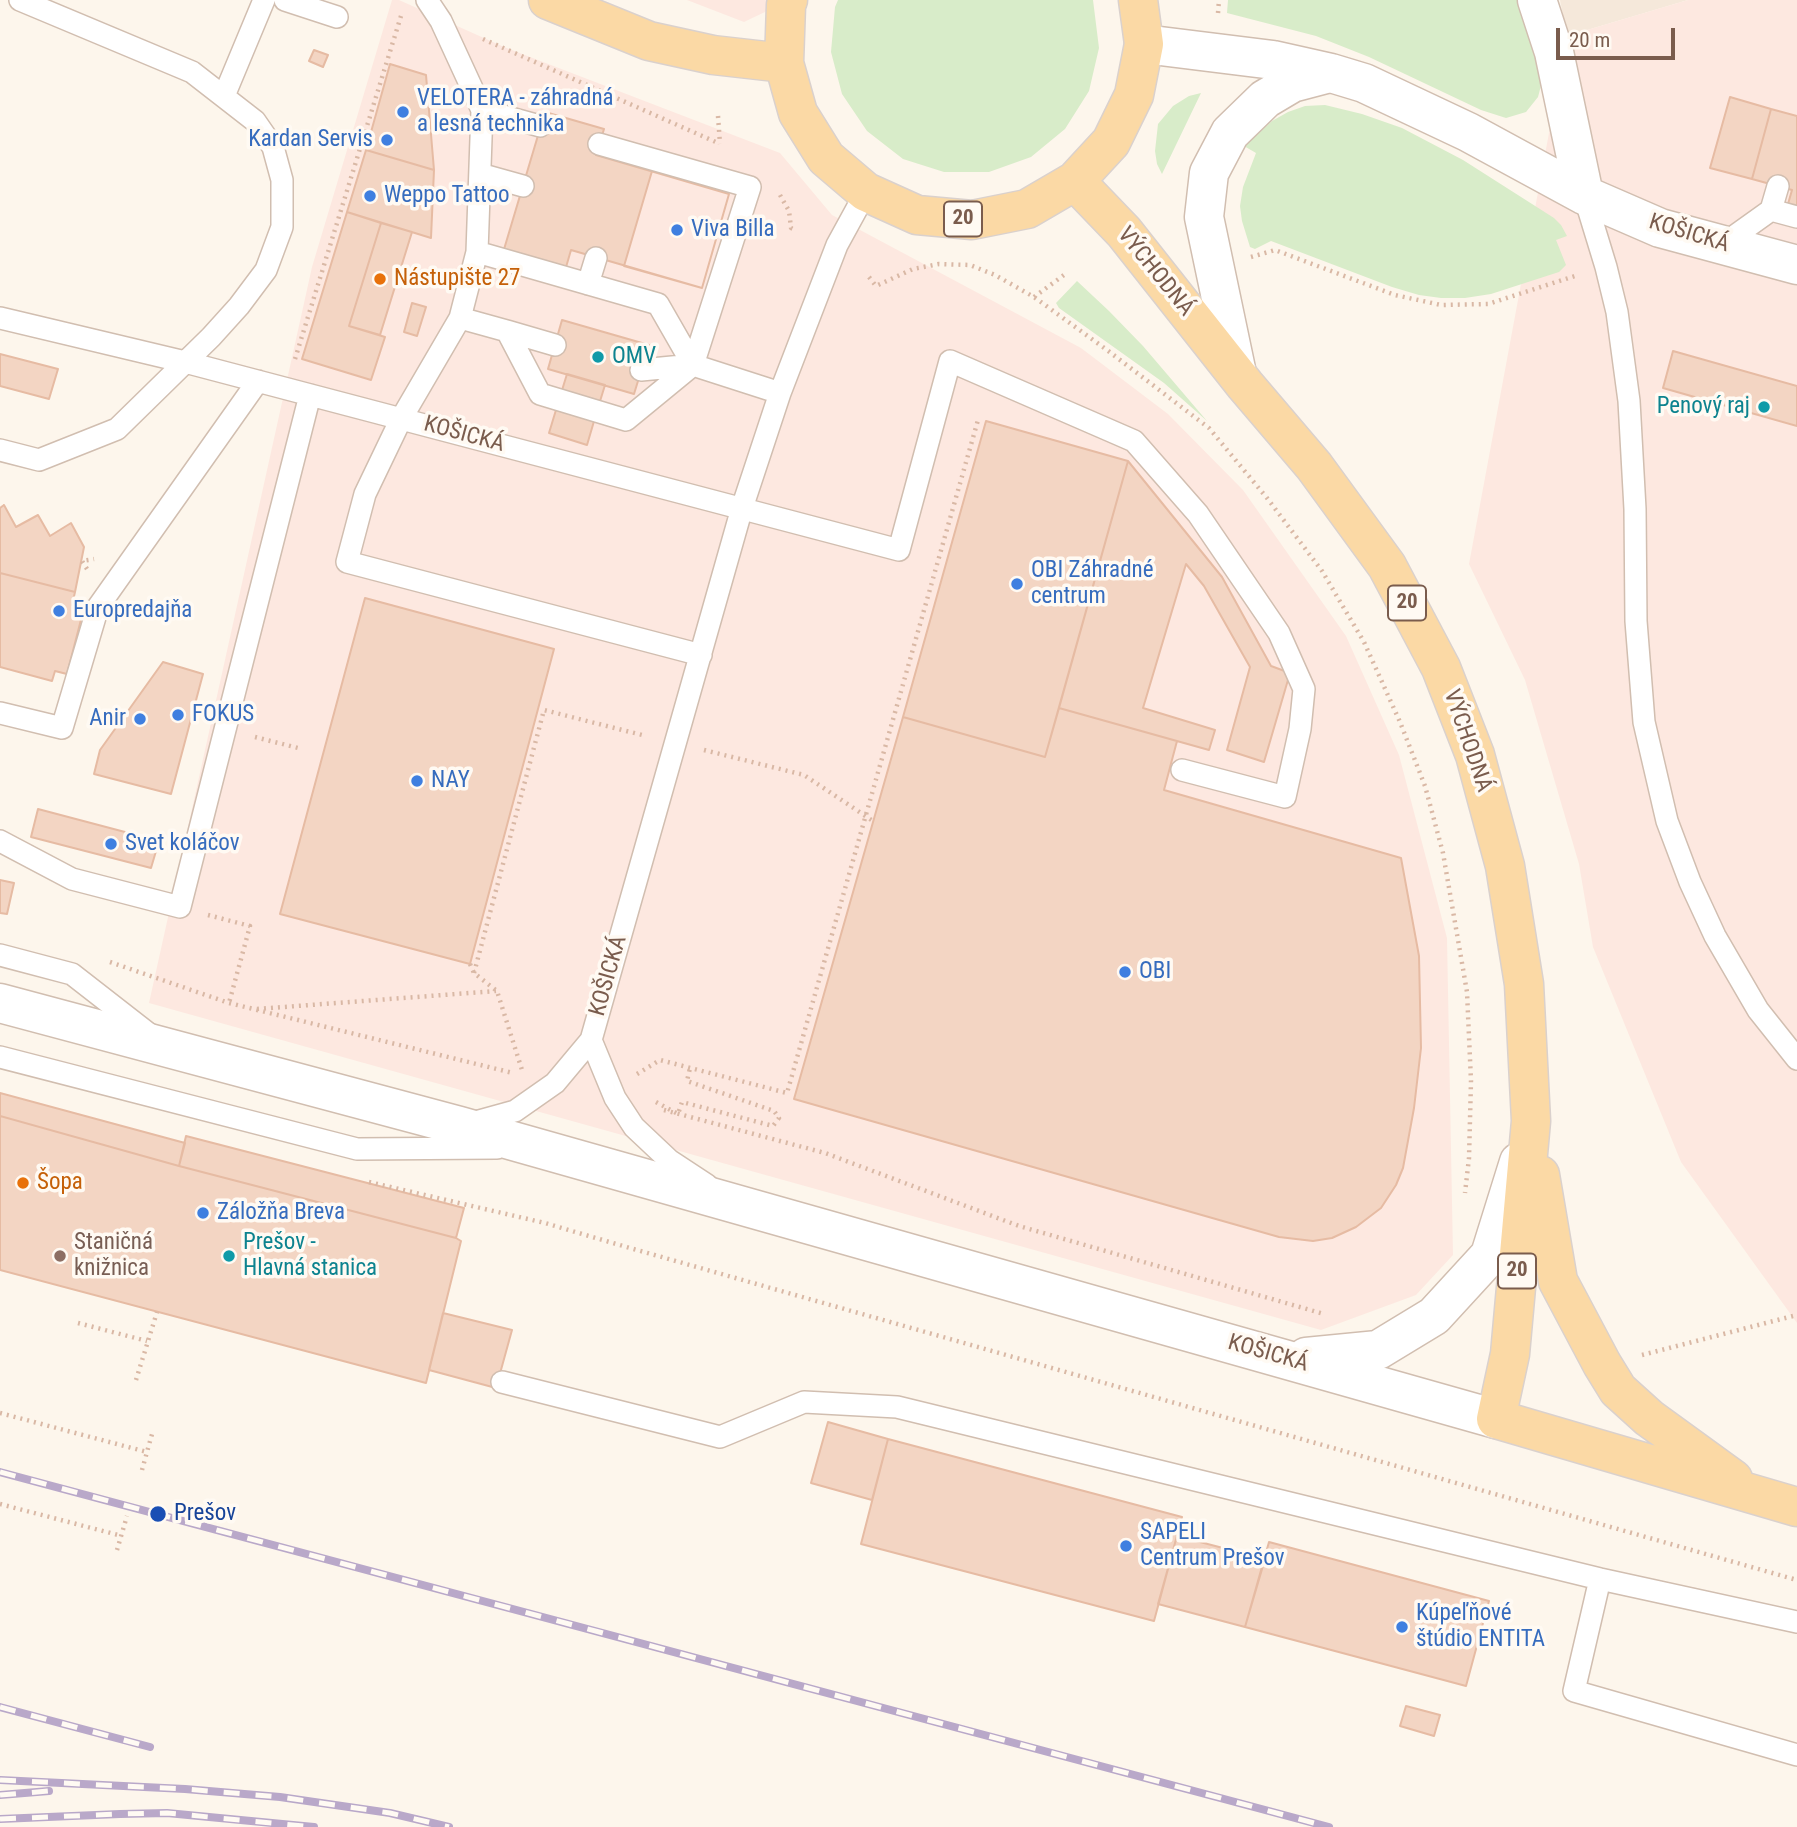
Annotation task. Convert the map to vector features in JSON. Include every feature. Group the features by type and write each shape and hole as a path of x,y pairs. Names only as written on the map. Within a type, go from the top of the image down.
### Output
{"main road":[{"path":"548,0 649,41 713,55 784,63"},
{"name":"20","path":"788,0 784,63 798,113 826,158 866,192 917,215 972,220 1027,209 1075,181 1111,142 1134,95 1143,44 1138,0"},
{"name":"VÝCHODNÁ","path":"1075,181 1124,232 1314,466 1387,566 1441,668 1475,755 1505,866 1524,984 1531,1121 1510,1354 1496,1419"},
{"path":"1531,1121 1558,1281 1602,1364 1619,1390 1649,1418 1754,1494"},
{"name":"KOŠICKÁ","path":"1496,1419 1797,1507"}],"street":[{"path":"1537,0 1553,51 1584,195"},
{"name":"KOŠICKÁ","path":"1143,44 1273,60 1364,83 1456,127 1584,195 1660,228 1797,265"},
{"path":"1237,374 1204,217 1209,173 1230,133 1265,99 1292,83 1331,73"},
{"name":"KOŠICKÁ","path":"0,1003 460,1126 1496,1419"},
{"path":"1287,1360 1378,1350 1434,1316 1490,1255 1531,1121"}],"lane":[{"path":"0,450 39,460 117,429 239,306 267,270 282,227 282,180 273,147 255,121 192,72 20,0"},
{"path":"224,96 264,0"},
{"path":"285,0 337,18"},
{"path":"427,0 441,21 482,110 477,252 460,318 401,419 365,494 347,562 701,655"},
{"path":"482,110 540,126"},
{"path":"507,331 540,394 626,419 693,365 750,187 626,157 599,144"},
{"path":"480,174 523,186"},
{"path":"1722,245 1771,210 1778,186"},
{"name":"KOŠICKÁ","path":"460,1126 515,1111 555,1083 591,1040 742,508 780,393 837,245 866,192"},
{"path":"1584,195 1617,312 1629,401 1635,509 1636,621 1644,722 1667,821 1690,882 1715,936 1758,1010 1797,1059"},
{"path":"1771,210 1797,217"},
{"path":"477,252 658,304 693,365"},
{"path":"588,284 596,258"},
{"name":"KOŠICKÁ","path":"0,318 185,362 742,508"},
{"path":"460,318 555,345"},
{"path":"742,508 899,550 950,361 1134,441 1198,514 1279,633 1304,689 1300,729 1285,797 1182,770"},
{"path":"641,370 693,365 780,393"},
{"path":"0,713 62,728 98,607 258,381"},
{"path":"0,841 72,878 180,907 310,395"},
{"path":"0,955 72,974 164,1046"},
{"name":"KOŠICKÁ","path":"591,1040 615,1098 634,1127 668,1160 737,1204"},
{"path":"0,1057 357,1149 538,1148"},
{"path":"502,1382 720,1437 804,1402 897,1407 1600,1579 1797,1622"},
{"path":"1600,1579 1573,1691 1797,1755"}],"path":[{"path":"1218,14 1219,0"},
{"path":"286,388 404,5 720,144 718,116"},
{"path":"1247,258 1275,250 1395,295 1441,305 1488,304 1606,267"},
{"path":"869,277 876,286 913,268 939,264 970,265 995,275 1034,297 1209,428 1267,498 1322,571 1364,642 1400,722 1424,786 1443,853 1467,992 1471,1081 1465,1196"},
{"path":"1034,297 1064,275"},
{"path":"630,1078 660,1060 787,1093 978,419"},
{"path":"474,973 544,710 804,775 873,821"},
{"path":"225,729 298,748"},
{"path":"180,907 250,926 229,1003"},
{"path":"103,960 229,1003 524,1076 497,991 474,973 470,964"},
{"path":"251,1009 497,991"},
{"path":"678,1114 681,1102 773,1126 779,1118 774,1111 687,1081 690,1068"},
{"path":"615,1098 825,1153 1019,1226 1328,1315"},
{"path":"655,1101 678,1114"},
{"path":"463,1204 545,1223 1797,1580"},
{"path":"136,1380 157,1312"},
{"path":"1641,1356 1797,1315"},
{"path":"78,1323 148,1341"},
{"path":"0,1413 147,1452"},
{"path":"142,1470 152,1434"},
{"path":"0,1504 122,1536"},
{"path":"117,1550 127,1517"}],"shaded area":[{"path":"392,0 399,0 504,47 780,153 832,215 1081,348 1168,414 1243,490 1346,636 1399,755 1447,938 1453,1255 1416,1295 1321,1330 149,1003 312,267"},
{"path":"687,0 790,0 744,22"},
{"path":"1560,0 1688,0 1567,36"},
{"path":"1688,0 1797,0 1797,1323 1681,1162 1593,947 1579,864 1525,680 1469,564 1567,36"}],"green space":[{"path":"838,0 1093,0 1099,48 1089,91 1065,129 1031,157 989,172 944,172 903,159 867,131 842,94 831,52"},
{"path":"1228,0 1519,0 1544,74 1538,97 1526,112 1506,118 1481,110 1369,57 1316,36 1227,13"},
{"path":"1201,93 1162,174 1155,151 1158,124 1173,106 1189,96"},
{"path":"1325,105 1402,128 1463,160 1554,218 1567,236 1556,240 1566,265 1559,272 1491,294 1441,298 1392,287 1271,241 1255,249 1250,247 1240,206 1243,187 1256,153 1244,146 1272,121 1288,112 1305,106"},
{"path":"1077,281 1143,346 1207,421 1164,383 1059,308 1056,303"}],"building":[{"path":"314,50 328,55 323,67 309,61"},
{"name":"VELOTERA - záhradná a lesná technika","path":"390,64 426,75 434,170 366,150"},
{"path":"1730,97 1771,109 1752,179 1710,168"},
{"path":"1771,109 1797,116 1797,207 1788,204 1792,190 1752,179"},
{"path":"545,112 604,129 596,155 729,194 702,288 571,250 564,274 502,256"},
{"path":"366,150 434,170 431,238 347,212"},
{"name":"Viva Billa","path":"652,171 729,194 702,288 624,266"},
{"path":"347,212 381,223 349,326 385,337 371,380 302,359"},
{"name":"Nástupište 27","path":"381,223 412,232 380,335 349,326"},
{"path":"412,303 426,307 417,336 404,332"},
{"name":"OMV","path":"562,320 649,345 634,394 548,369"},
{"name":"Penový raj","path":"1673,351 1797,386 1797,426 1663,388"},
{"path":"0,354 58,369 49,399 0,386"},
{"path":"567,374 605,385 597,411 559,400"},
{"path":"559,400 597,411 587,445 549,433"},
{"name":"OBI Záhradné centrum","path":"986,421 1128,461 1045,757 903,717"},
{"path":"1128,461 1222,577 1271,666 1290,673 1264,762 1227,750 1250,667 1204,586 1186,564 1143,708 1215,730 1209,750 1059,708"},
{"path":"4,505 16,527 38,515 50,536 71,523 84,547 75,592 0,573 0,508"},
{"path":"0,573 75,592 72,605 84,608 67,674 55,671 52,681 0,667"},
{"name":"NAY","path":"365,598 554,649 470,964 280,914"},
{"path":"163,662 203,674 171,794 94,774 100,750"},
{"name":"OBI","path":"1059,708 1177,741 1164,790 1401,858 1419,956 1421,1048 1414,1108 1403,1168 1396,1185 1381,1208 1356,1227 1332,1238 1313,1241 1279,1237 794,1099 903,717 1045,757"},
{"path":"38,809 159,841 151,868 31,837"},
{"path":"0,880 14,883 7,914 0,913"},
{"path":"0,1093 185,1143 179,1166 0,1116"},
{"name":"Prešov - Hlavná stanica","path":"0,1116 461,1241 426,1383 0,1270"},
{"path":"186,1136 464,1208 456,1238 179,1166"},
{"path":"443,1313 512,1330 496,1388 429,1370"},
{"path":"828,1422 888,1439 872,1500 811,1483"},
{"path":"888,1439 1182,1517 1154,1621 861,1544"},
{"path":"1177,1536 1265,1559 1245,1627 1158,1604"},
{"path":"1269,1542 1489,1601 1466,1686 1245,1627"},
{"path":"1406,1706 1440,1715 1434,1736 1400,1726"}],"railway":[{"path":"0,1472 1329,1827"},
{"path":"0,1707 150,1747"},
{"path":"0,1780 185,1789 280,1797 390,1813 449,1827"},
{"path":"0,1795 49,1791"},
{"path":"0,1819 167,1813 314,1827"}],"place":[{"name":"VELOTERA - záhradná a lesná technika","path":"403,112"},
{"name":"Kardan Servis","path":"387,140"},
{"name":"Weppo Tattoo","path":"370,196"},
{"name":"Viva Billa","path":"677,230"},
{"name":"Nástupište 27","path":"380,279"},
{"name":"OMV","path":"598,357"},
{"name":"Penový raj","path":"1764,407"},
{"name":"OBI Záhradné centrum","path":"1017,584"},
{"name":"Europredajňa","path":"59,611"},
{"name":"FOKUS","path":"178,715"},
{"name":"Anir","path":"140,719"},
{"name":"NAY","path":"417,781"},
{"name":"Svet koláčov","path":"111,844"},
{"name":"OBI","path":"1125,972"},
{"name":"Šopa","path":"23,1183"},
{"name":"Záložňa Breva","path":"203,1213"},
{"name":"Staničná knižnica","path":"60,1256"},
{"name":"Prešov - Hlavná stanica","path":"229,1256"},
{"name":"Prešov","path":"158,1514"},
{"name":"SAPELI Centrum Prešov","path":"1126,1546"},
{"name":"Kúpeľňové štúdio ENTITA","path":"1402,1627"}]}
